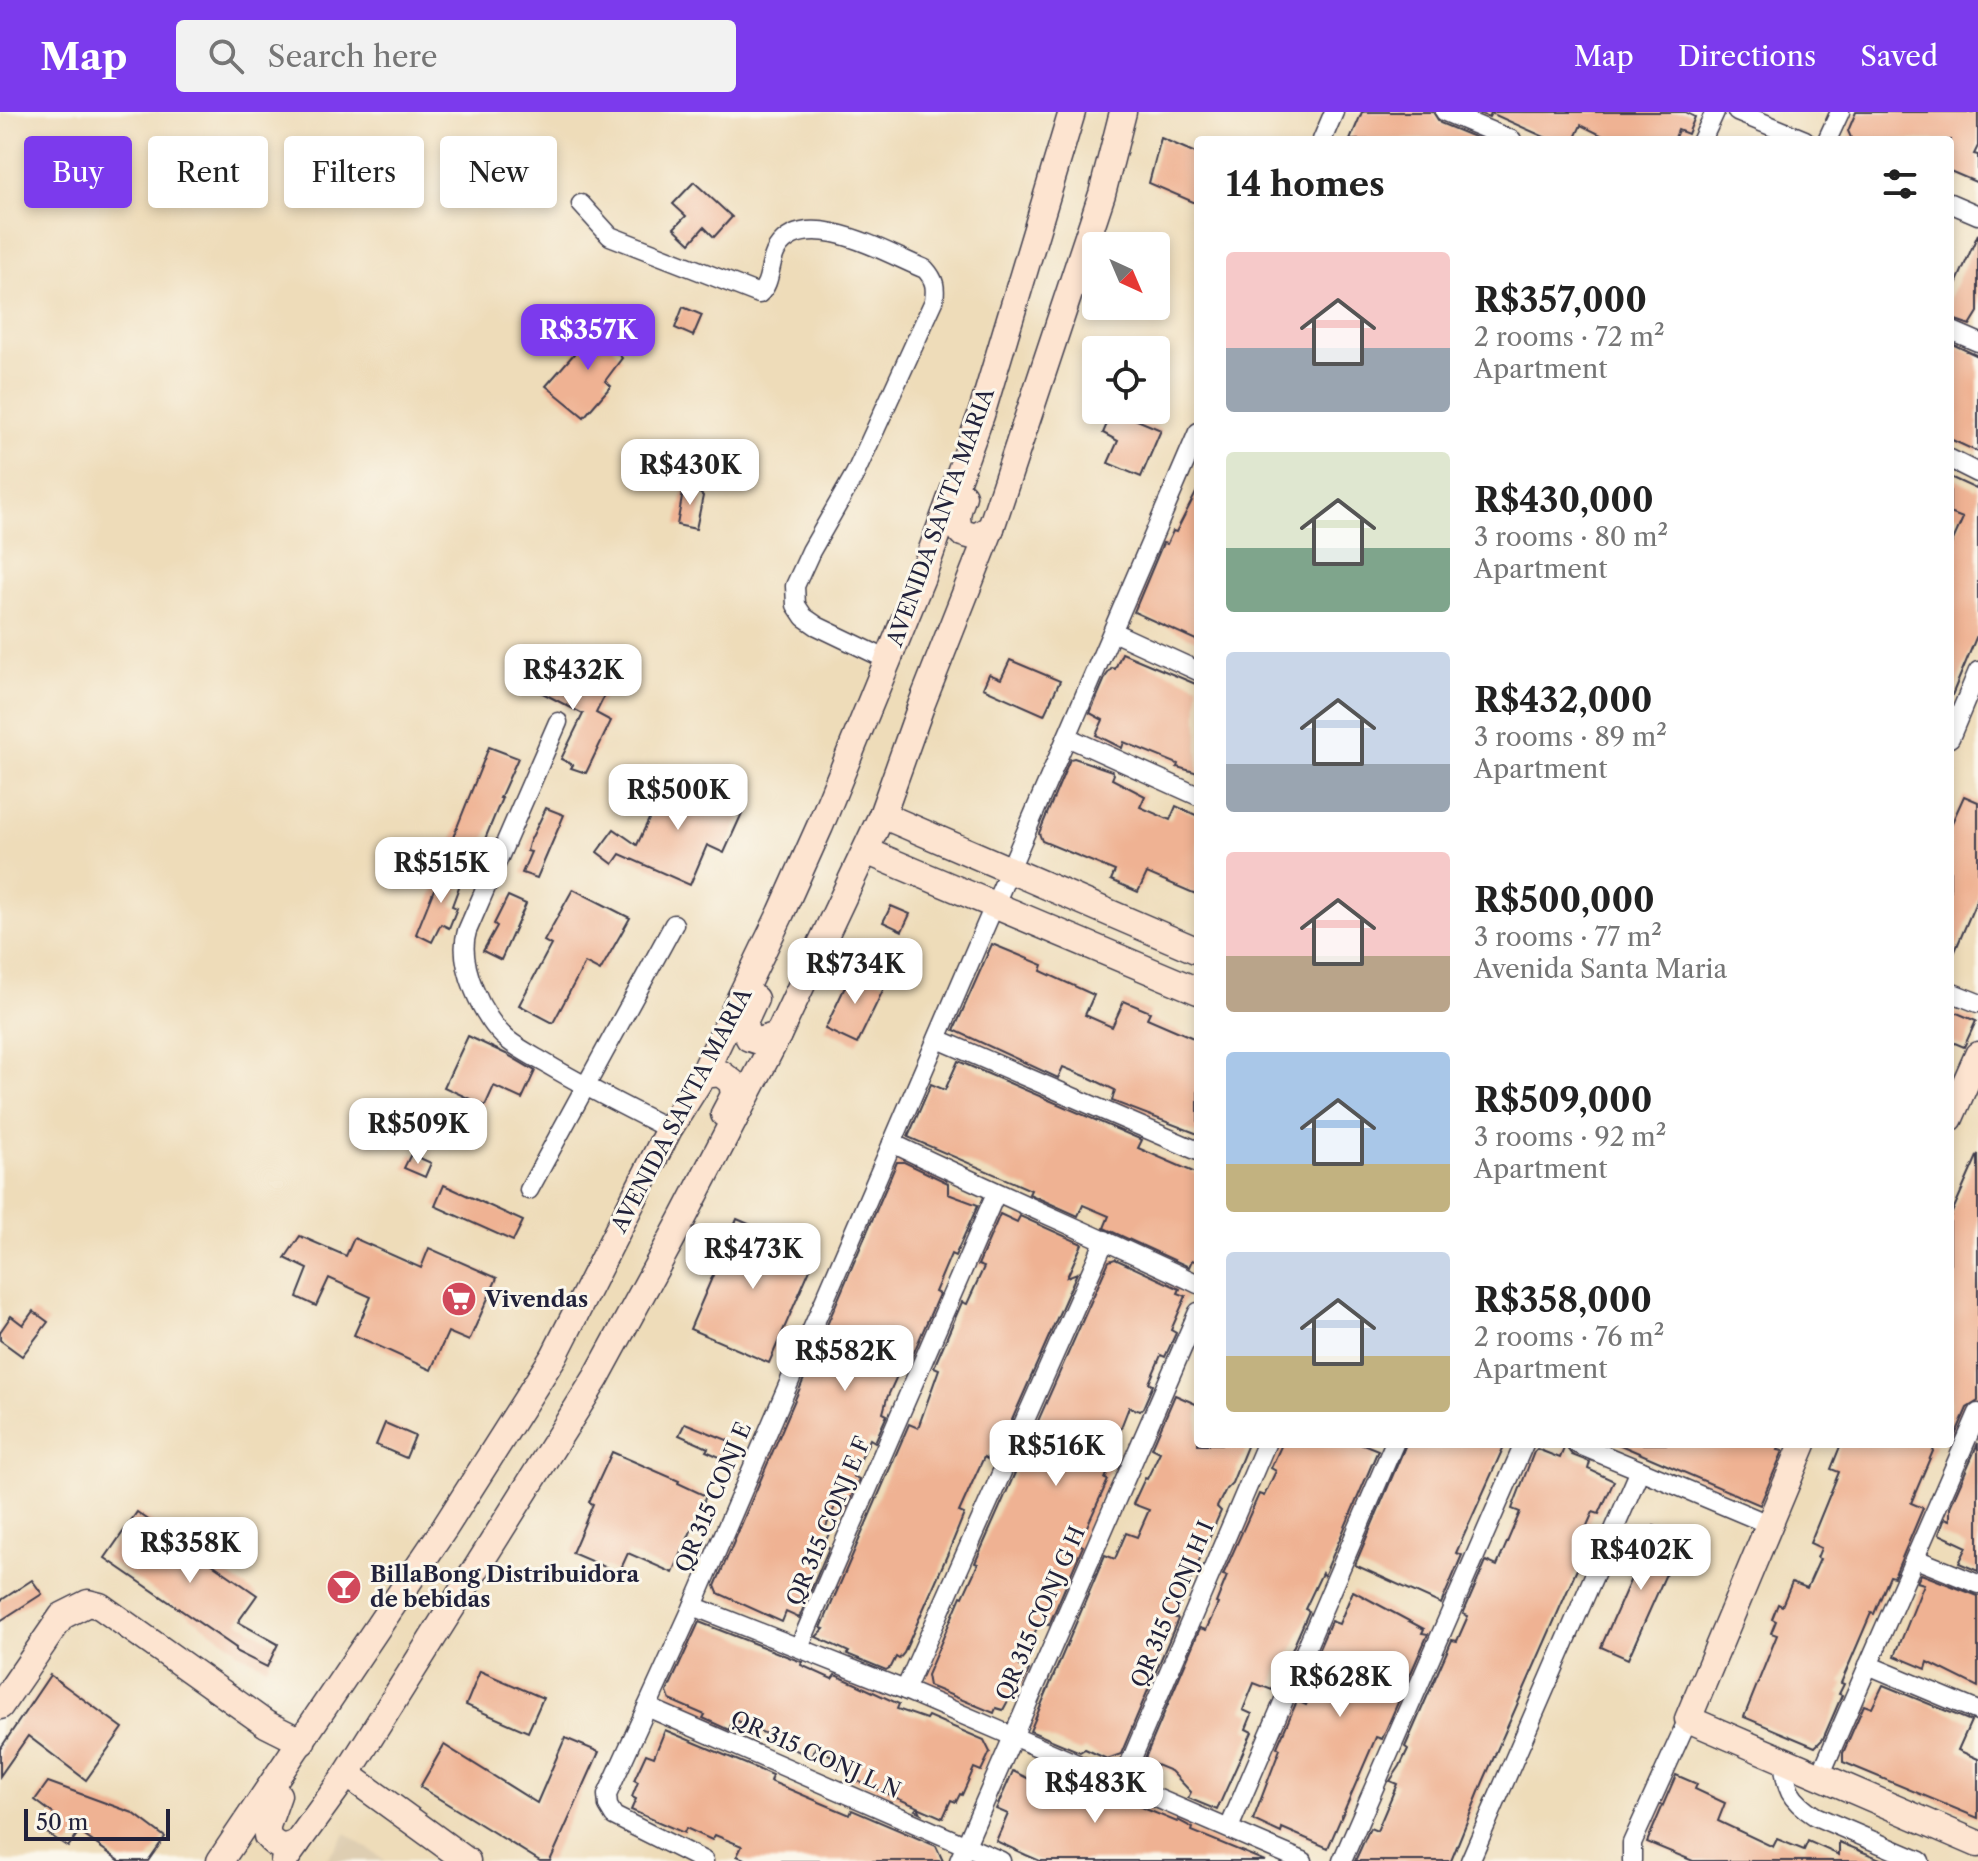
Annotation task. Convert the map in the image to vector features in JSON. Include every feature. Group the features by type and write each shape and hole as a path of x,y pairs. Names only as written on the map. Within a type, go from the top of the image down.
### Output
{"main road":[{"name":"AVENIDA SANTA MARIA","path":"220,1861 283,1772 554,1356 669,1129 703,1075 781,913 922,577 981,415 1072,112"},
{"path":"283,1772 275,1808 267,1826 267,1836 274,1845 291,1852 347,1774 596,1378 778,1035 882,815 991,528 1102,194 1123,112"},
{"path":"981,415 980,444 957,514 957,526 962,533 976,537 991,528"},
{"path":"922,577 943,573 951,580 954,590 924,673 922,703"},
{"path":"882,815 1194,949"},
{"path":"866,851 1194,989"},
{"path":"778,1035 753,1041 743,1025 779,949 781,913"},
{"path":"1954,1109 1978,1055"},
{"path":"682,1220 696,1165 734,1095 728,1077 720,1073 703,1075"},
{"path":"1801,1448 1688,1719 1978,1844"},
{"path":"1,1702 62,1616 88,1603 100,1606 266,1724 302,1742"},
{"path":"347,1774 467,1861"}],"street":[{"path":"1324,136 1334,112"},
{"path":"1445,112 1502,136"},
{"path":"1704,136 1715,112"},
{"path":"1737,112 1795,136"},
{"path":"1829,136 1840,112"},
{"path":"581,204 610,236 753,294 765,289 777,249 791,237 810,229 832,231 925,269 933,278 936,288 934,301 855,474 811,551 795,586 796,605 804,617 888,660"},
{"path":"1954,205 1978,215"},
{"path":"1954,332 1978,342"},
{"name":"QR 315 CONJ E","path":"704,1861 614,1816 608,1806 607,1795 693,1606 1194,441"},
{"path":"1954,461 1978,473"},
{"path":"1113,632 1194,669"},
{"path":"1954,728 1978,671"},
{"path":"558,722 463,945 465,963 473,985 498,1030 509,1041 585,1087 669,1129"},
{"path":"1067,737 1194,794"},
{"path":"529,1190 674,924"},
{"path":"1954,994 1978,1003"},
{"path":"938,1039 1194,1149"},
{"path":"892,1143 1194,1282"},
{"name":"QR 315 CONJ E F","path":"799,1647 996,1193"},
{"path":"905,1690 1105,1240"},
{"name":"QR 315 CONJ G H","path":"962,1853 1194,1321"},
{"path":"1820,1776 1978,1413"},
{"name":"QR 315 CONJ H I","path":"1121,1784 1264,1448"},
{"path":"1229,1828 1392,1448"},
{"path":"1342,1861 1522,1448"},
{"path":"1587,1448 1768,1524"},
{"path":"1470,1861 1640,1470"},
{"path":"1916,1559 1978,1584"},
{"path":"693,1606 905,1690 1303,1861"},
{"path":"1868,1665 1978,1711"},
{"name":"QR 315 CONJ L N","path":"647,1707 962,1853 1001,1861"},
{"path":"1632,1861 1632,1843 1688,1719"},
{"path":"1783,1760 1788,1792 1801,1807 1815,1816 1920,1861"}],"shaded area":[{"path":"346,1833 386,1861 325,1861"}],"building":[{"path":"1362,112 1433,112 1440,123 1472,136 1352,136"},
{"path":"1476,112 1685,112 1695,117 1688,134 1678,130 1676,136 1603,136 1581,125 1576,136 1542,136 1491,113 1489,117"},
{"path":"1856,112 1978,112 1978,146 1974,154 1978,155 1978,183 1954,173 1954,136 1850,136 1848,131"},
{"path":"1161,138 1194,152 1194,202 1149,183"},
{"path":"694,182 732,217 714,237 704,227 690,243 674,228 686,216 673,204"},
{"path":"1978,234 1978,312 1970,325 1954,319 1954,289"},
{"path":"683,307 702,315 693,336 675,328"},
{"path":"601,323 620,339 613,348 622,358 605,381 611,386 584,417 546,386"},
{"path":"1954,345 1978,356 1978,452 1954,441"},
{"path":"1107,424 1147,424 1161,430 1141,477 1108,463 1118,441 1103,433"},
{"path":"1954,479 1976,489 1978,485 1978,633 1954,690 1954,538 1963,518 1954,515"},
{"path":"685,481 703,496 696,529 677,525"},
{"path":"1194,497 1194,639 1134,612 1163,543 1167,544 1173,531 1176,532"},
{"path":"1122,653 1194,683 1194,772 1124,742 1122,748 1096,735 1103,720 1090,713 1106,676 1112,668 1115,669"},
{"path":"531,656 604,697 596,713 611,721 586,773 571,768 573,765 561,759 583,714 533,688 538,679 524,672"},
{"path":"1010,660 1060,681 1044,715 983,688 989,674 1001,679"},
{"path":"489,747 518,758 478,856 450,845"},
{"path":"1070,759 1112,771 1112,779 1145,796 1140,807 1170,820 1176,806 1194,814 1194,893 1147,873 1138,892 1111,880 1115,871 1042,841 1039,833"},
{"path":"669,776 743,811 724,853 707,845 690,885 620,854 613,864 597,852 614,829 637,845"},
{"path":"1964,796 1978,802 1978,897 1954,954 1954,818"},
{"path":"546,808 564,815 537,878 522,873 531,852 527,851 529,843"},
{"path":"443,867 463,876 452,906 457,908 449,928 441,924 432,942 416,934"},
{"path":"573,889 630,918 600,971 585,963 553,1023 519,1005 551,945 544,941"},
{"path":"508,896 526,904 501,960 483,951 497,926 494,924"},
{"path":"891,906 910,914 902,931 883,922"},
{"path":"992,944 1043,965 1041,971 1094,995 1085,1015 1112,1027 1124,1001 1150,1012 1147,1018 1194,1038 1194,1132 1112,1101 1115,1090 1090,1078 1063,1067 1058,1078 954,1030"},
{"path":"854,968 886,984 857,1044 825,1029"},
{"path":"1954,1012 1976,1021 1964,1047 1954,1043"},
{"path":"468,1036 535,1071 522,1099 494,1086 485,1106 444,1087"},
{"path":"958,1061 1142,1140 1138,1148 1194,1172 1194,1261 1189,1267 1104,1228 1109,1216 1083,1205 1078,1216 1029,1194 1031,1190 908,1137 931,1084 945,1090"},
{"path":"411,1154 431,1163 425,1177 404,1168"},
{"path":"1978,1154 1978,1401 1967,1408 1954,1438 1954,1208"},
{"path":"897,1162 904,1162 948,1183 948,1194 978,1205 955,1256 951,1254 935,1292 939,1294 911,1359 905,1358 887,1398 883,1413 887,1415 875,1442 870,1439 853,1476 859,1479 847,1507 837,1502 824,1531 829,1534 824,1544 829,1548 799,1618 786,1612 782,1622 718,1593 715,1586"},
{"path":"444,1185 523,1221 513,1241 435,1206"},
{"path":"1000,1214 1017,1222 1020,1216 1082,1244 1067,1277 1077,1273 1000,1447 994,1443 973,1481 959,1512 964,1514 904,1653 899,1659 896,1657 886,1670 816,1637 824,1629 821,1628 909,1424 918,1428 939,1369 934,1367 962,1302 967,1304 984,1267 978,1265"},
{"path":"737,1219 817,1253 769,1363 690,1329"},
{"path":"300,1236 346,1256 354,1238 421,1268 429,1248 497,1278 469,1341 448,1332 431,1370 354,1335 371,1297 329,1278 316,1306 297,1297 308,1269 285,1258"},
{"path":"1115,1259 1180,1289 1178,1293 1186,1296 1171,1330 1176,1333 1165,1357 1161,1355 1143,1408 1140,1411 1129,1407 1108,1461 1112,1463 1105,1479 1108,1480 1079,1544 1083,1546 1049,1625 1039,1623 1020,1666 1029,1670 1014,1699 1010,1697 1003,1710 996,1708 994,1713 929,1686 927,1675 1109,1261"},
{"path":"33,1311 48,1322 22,1356 0,1340 0,1332 11,1316 23,1325"},
{"path":"1175,1395 1194,1403 1194,1448 1246,1448 1232,1483 1217,1507 1221,1511 1174,1617 1178,1619 1121,1754 1107,1759 1085,1749 1080,1752 1030,1731 1105,1555 1115,1559 1126,1533 1137,1537 1149,1510 1133,1504 1160,1452 1152,1448"},
{"path":"385,1423 415,1436 406,1458 376,1445"},
{"path":"685,1423 732,1442 724,1459 679,1435"},
{"path":"1978,1443 1978,1571 1959,1563 1967,1547 1939,1534 1945,1518 1950,1520 1950,1507"},
{"path":"1280,1448 1378,1450 1324,1576 1322,1573 1305,1609 1309,1611 1286,1664 1281,1662 1272,1690 1254,1683 1243,1710 1252,1714 1246,1729 1252,1732 1217,1810 1188,1798 1191,1792 1171,1771 1154,1764 1147,1781 1140,1770 1200,1628 1206,1630 1218,1604 1227,1576 1223,1575 1259,1494 1264,1496 1276,1471 1271,1468"},
{"path":"1404,1448 1503,1448 1456,1553 1462,1555 1441,1604 1355,1565"},
{"path":"1567,1448 1572,1455 1590,1462 1588,1469 1614,1481 1599,1514 1593,1512 1582,1537 1589,1542 1451,1861 1355,1861 1370,1828 1377,1831 1397,1784 1390,1781 1408,1749 1405,1747 1452,1640 1457,1641 1468,1616 1463,1614 1486,1561 1497,1566 1520,1512 1512,1509 1534,1452 1537,1449 1560,1458"},
{"path":"1627,1448 1779,1448 1783,1451 1760,1505"},
{"path":"1839,1448 1934,1448 1911,1503 1923,1508 1894,1577 1890,1576 1874,1614 1871,1613 1841,1683 1844,1684 1839,1694 1842,1695 1823,1739 1815,1747 1744,1717 1777,1635 1771,1633 1778,1604 1782,1606 1792,1582 1807,1588 1820,1559 1817,1558 1821,1548 1810,1543 1839,1472 1831,1469"},
{"path":"612,1452 706,1496 673,1573 628,1553 619,1573 572,1553 593,1504 589,1502"},
{"path":"137,1512 257,1595 238,1622 278,1644 267,1667 235,1651 236,1648 105,1558"},
{"path":"1654,1526 1682,1538 1628,1659 1601,1647"},
{"path":"1921,1574 1978,1596 1978,1687 1928,1662 1926,1669 1895,1656 1924,1584 1917,1582"},
{"path":"32,1580 42,1594 0,1621 0,1601"},
{"path":"1353,1591 1428,1634 1382,1739 1376,1737 1328,1848 1282,1828 1281,1833 1253,1820 1280,1749 1277,1747 1297,1701 1306,1705 1318,1678 1308,1674 1331,1621 1339,1624"},
{"path":"699,1622 802,1662 801,1665 832,1679 835,1675 856,1684 899,1704 897,1709 926,1719 928,1716 984,1740 990,1752 981,1771 974,1768 962,1795 956,1802 951,1800 943,1818 850,1778 854,1766 815,1748 812,1757 733,1719 729,1730 703,1718 705,1715 670,1700 667,1692"},
{"path":"480,1671 543,1698 528,1732 466,1705"},
{"path":"50,1675 123,1728 86,1780 28,1736 0,1776 0,1749"},
{"path":"1883,1685 1971,1721 1958,1750 1978,1759 1978,1818 1843,1762 1843,1753 1864,1705 1872,1708"},
{"path":"665,1730 772,1775 770,1781 850,1815 852,1810 936,1846 943,1861 749,1861 737,1856 742,1846 715,1835 712,1840 686,1828 684,1833 631,1810 638,1782 634,1780 646,1754 654,1757"},
{"path":"565,1738 599,1752 550,1861 540,1861 420,1787 444,1745 537,1803"},
{"path":"1041,1761 1070,1774 1068,1777 1178,1820 1193,1828 1192,1831 1265,1861 1040,1861 1026,1855 996,1841 1008,1814 996,1809 1013,1771 1031,1780"},
{"path":"1676,1775 1697,1784 1695,1789 1725,1803 1718,1821 1773,1847 1777,1839 1804,1850 1808,1841 1839,1855 1839,1842 1885,1861 1693,1861 1647,1842"},
{"path":"48,1782 133,1813 165,1837 148,1861 120,1861 79,1832 68,1847 44,1831 55,1815 35,1800"}],"place":[{"name":"Vivendas","path":"459,1299"},
{"name":"BillaBong Distribuidora de bebidas","path":"344,1587"}]}
